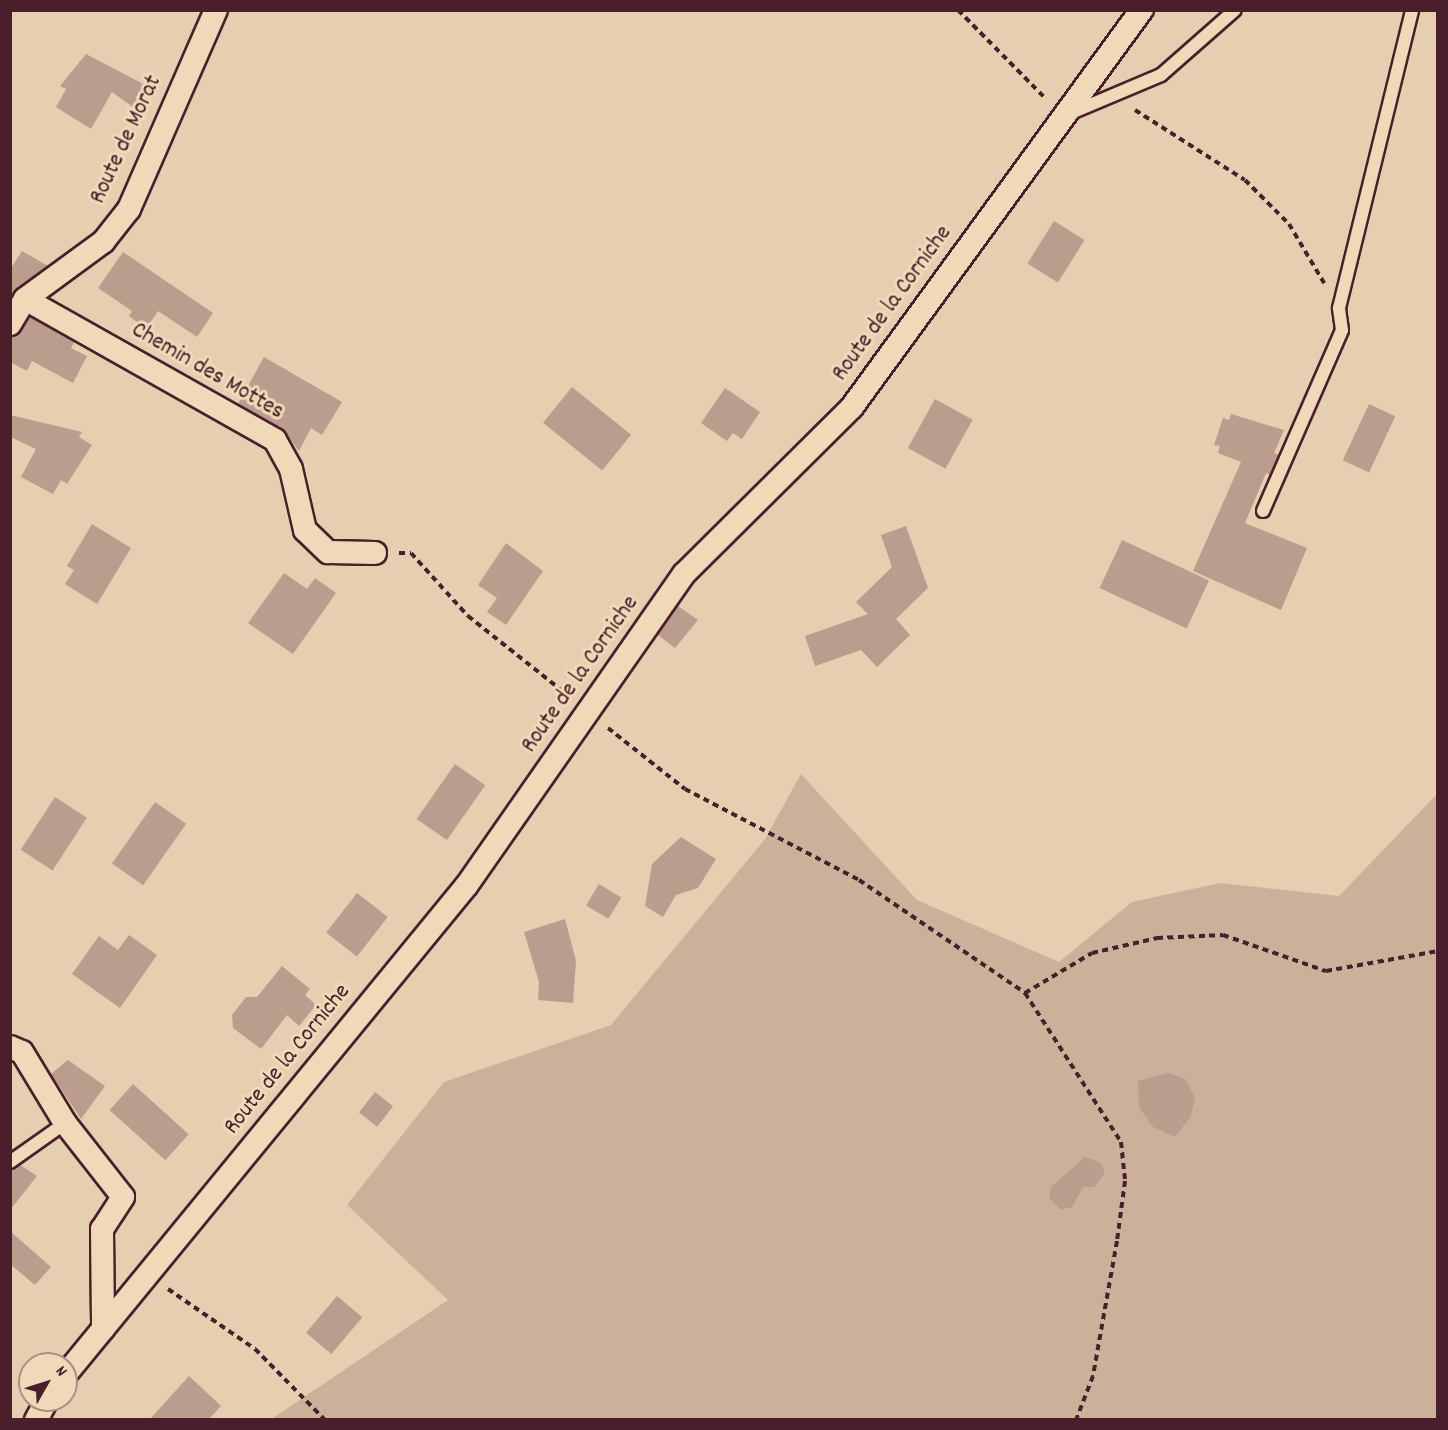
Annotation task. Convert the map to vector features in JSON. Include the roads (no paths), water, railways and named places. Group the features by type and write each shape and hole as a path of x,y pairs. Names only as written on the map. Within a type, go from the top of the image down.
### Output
{"street":[{"name":"Route de Morat","path":"10,324 25,299 103,242 129,209 216,10"},
{"name":"Route de la Corniche","path":"78,1359 467,885 684,574 852,407 1142,10"},
{"name":"Chemin des Mottes","path":"25,299 275,440 291,469 305,530 328,552 375,553"},
{"path":"10,1047 22,1052 65,1123 123,1197 102,1229 103,1329"}],"lane":[{"path":"1064,116 1161,75 1235,10"},
{"path":"1263,511 1341,330 1339,308 1412,10"},
{"path":"10,1162 65,1123"}]}
